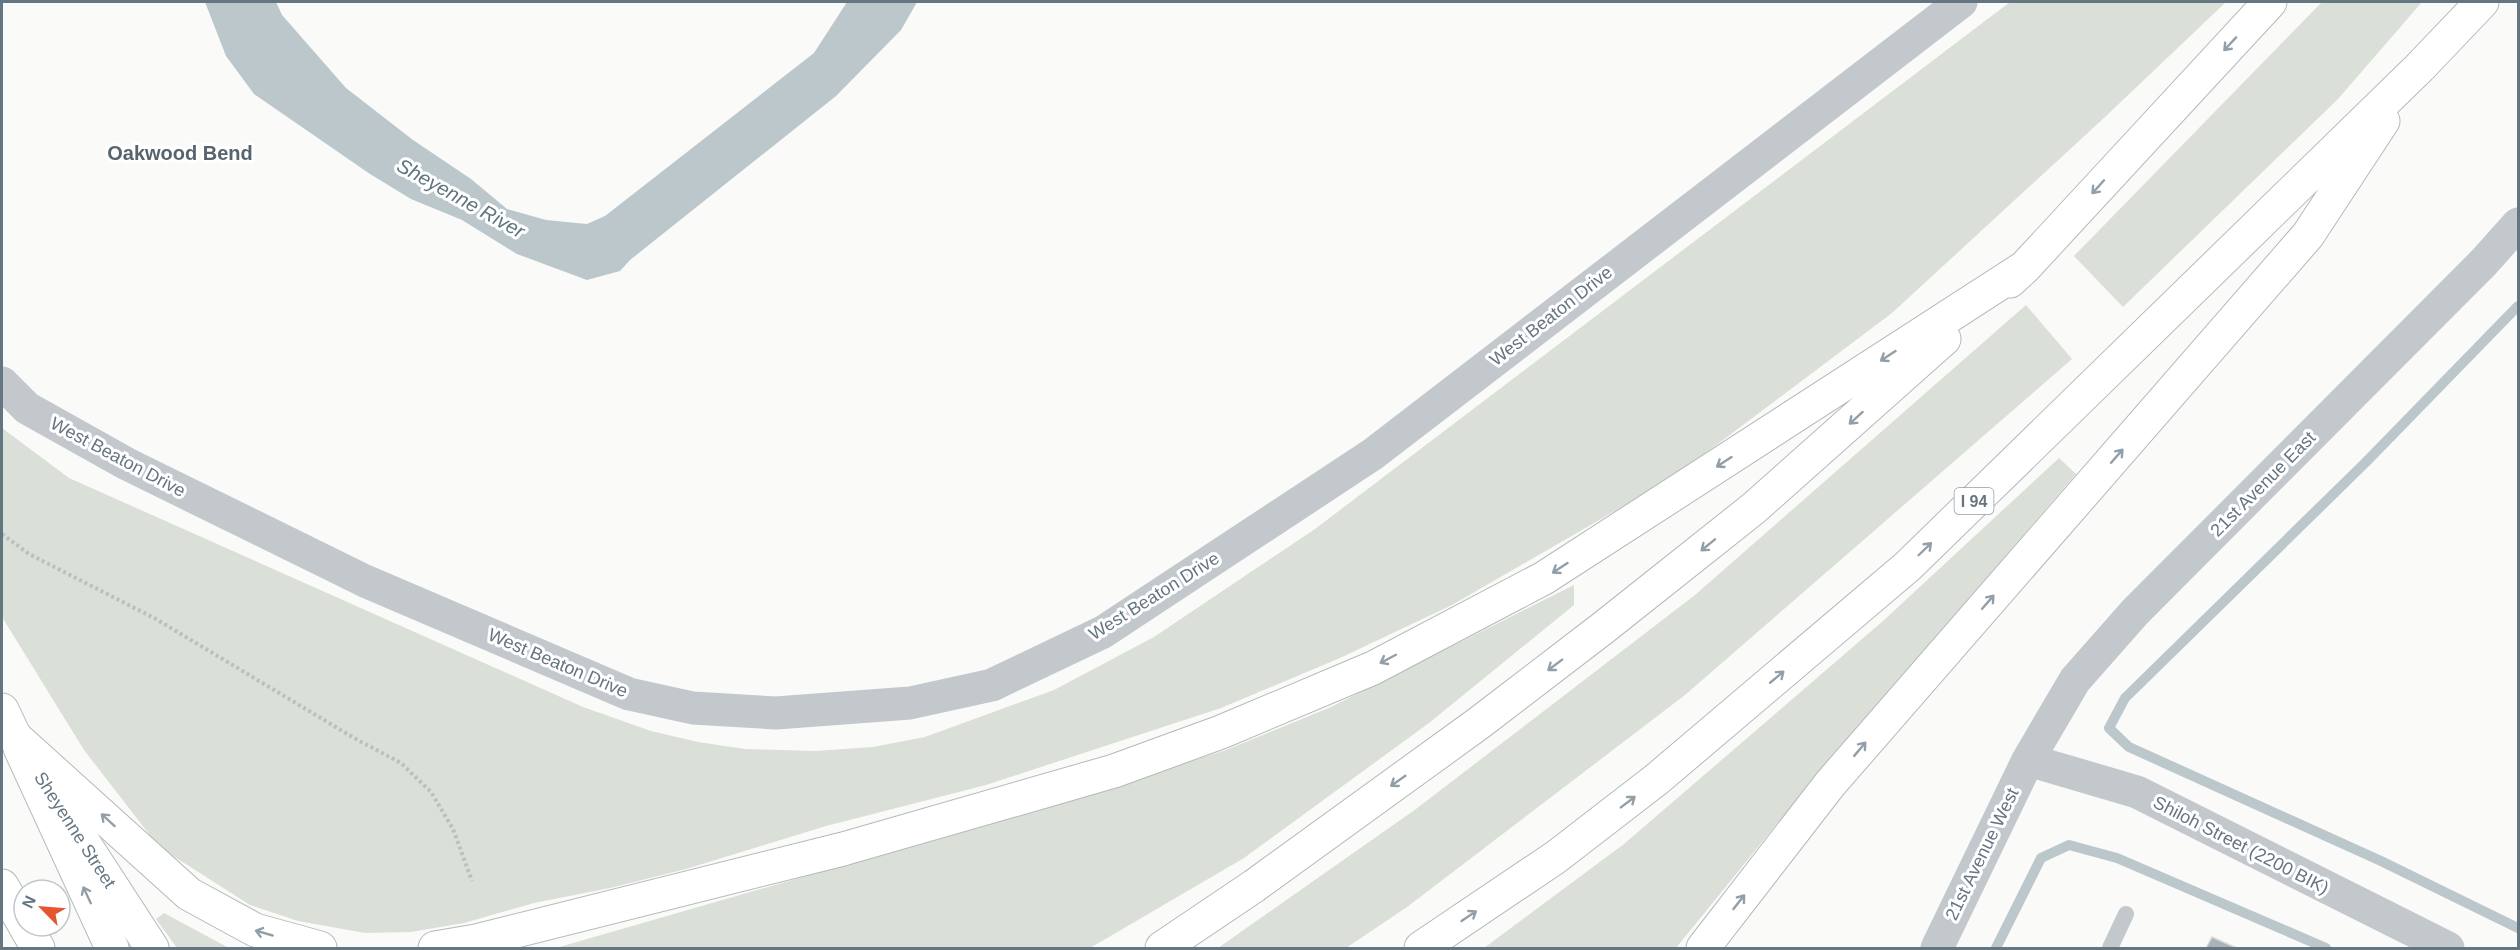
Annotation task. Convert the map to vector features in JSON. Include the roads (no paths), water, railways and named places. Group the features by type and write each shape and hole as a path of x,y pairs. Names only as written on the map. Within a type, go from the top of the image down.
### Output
{"main road":[{"path":"1162,948 1254,886 1479,723 1604,628 1754,508 2025,267 2270,2"},
{"name":"I 94","path":"1421,948 1556,857 1657,779 1908,566 2420,67 2482,2"},
{"path":"1703,948 1830,784 2308,235 2420,67"},
{"path":"435,948 476,941 843,849 1114,771 1221,732 1362,672 1544,578 2025,267"},
{"path":"8,723 112,948"},
{"path":"8,723 189,894 255,930 320,948"},
{"name":"Sheyenne Street","path":"8,723 152,948"},
{"path":"2,886 12,903"}],"street":[{"name":"West Beaton Drive","path":"2,383 27,408 128,464 365,580 629,694 693,708 776,713 909,703 992,685 1103,632 1374,454 1961,2"},
{"name":"21st Avenue East","path":"2028,760 2076,680 2135,612 2484,262 2518,224"},
{"name":"21st Avenue West","path":"1937,948 2028,760"},
{"name":"Shiloh Street (2200 BIK)","path":"2028,760 2137,792 2448,948"}],"lane":[{"path":"2110,948 2126,914"}],"water":[{"name":"Sheyenne River","path":"205,2 276,2 282,15 346,88 413,140 471,179 507,209 546,220 587,224 605,216 814,53 847,2 917,2 901,30 836,96 630,260 620,271 587,280 517,254 462,220 411,199 370,174 254,94 226,56"}],"waterway":[{"path":"2518,306 2366,462 2125,698 2109,728 2129,747 2381,861 2518,928"},
{"path":"1996,948 2041,858 2069,845 2117,858 2326,948"}],"district":[{"name":"Oakwood Bend","path":"180,153"}]}
